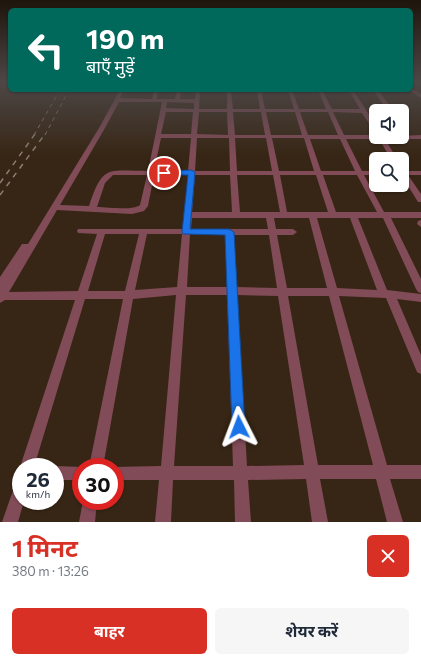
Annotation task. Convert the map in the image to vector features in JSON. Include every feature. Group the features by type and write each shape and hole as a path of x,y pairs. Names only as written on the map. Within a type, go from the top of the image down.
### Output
{"street":[{"path":"0,285 100,124 109,106"},
{"path":"1,297 56,207 113,106"},
{"path":"56,207 132,211 141,209 144,206 164,106"},
{"path":"164,110 188,106"},
{"path":"163,522 197,106"},
{"path":"206,106 230,110 364,110"},
{"path":"230,106 236,215"},
{"path":"262,106 284,215"},
{"path":"296,106 333,215"},
{"path":"328,106 360,174 384,215 421,289"},
{"path":"362,106 369,118"},
{"path":"158,136 369,137"},
{"path":"409,138 420,138"},
{"path":"92,208 104,179 107,175 112,173 191,172 234,174 369,174"},
{"path":"409,173 421,173"},
{"path":"409,183 421,200"},
{"path":"188,215 421,215"},
{"path":"270,215 320,522"},
{"path":"312,215 395,522"},
{"path":"353,215 421,368"},
{"path":"80,231 293,232"},
{"path":"30,458 102,231"},
{"path":"98,458 144,231"},
{"path":"229,232 243,522"},
{"path":"1,297 81,294 130,295 181,291 232,291 387,294 421,298"},
{"path":"124,473 421,472"},
{"path":"10,522 14,510"},
{"path":"87,522 89,510"}],"railway":[{"path":"34,135 51,106"},
{"path":"45,135 60,106"},
{"path":"0,183 35,134"},
{"path":"0,195 45,134"}],"route":[{"path":"164,173 191,172 186,232 229,232 239,427"}]}
